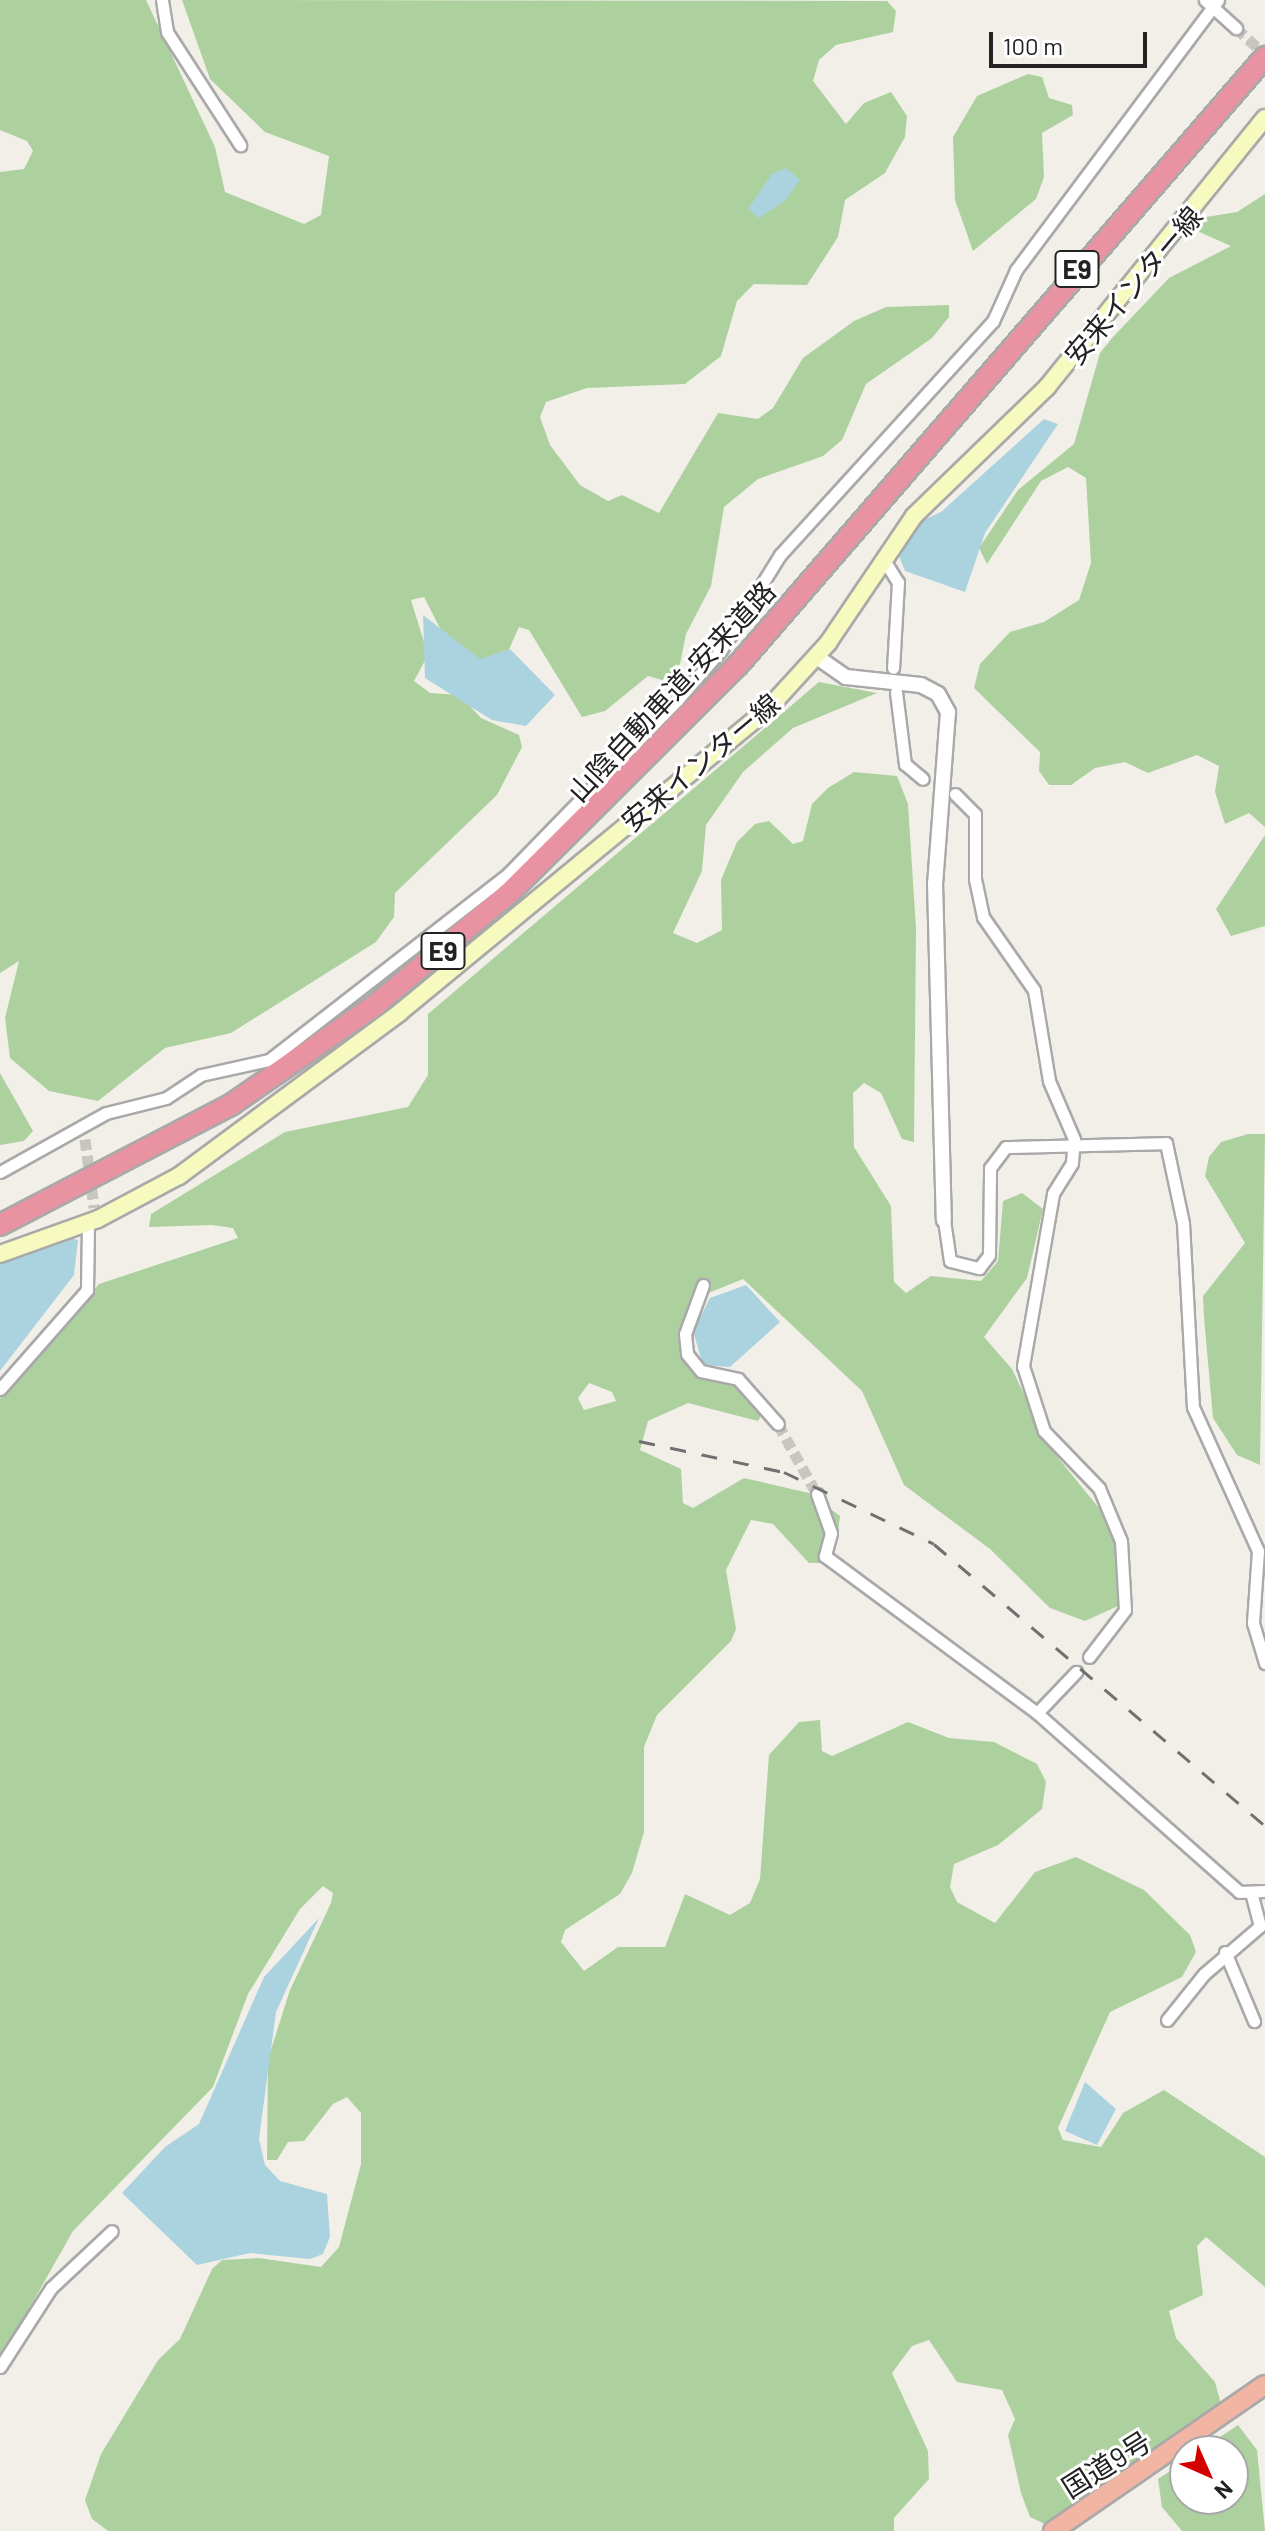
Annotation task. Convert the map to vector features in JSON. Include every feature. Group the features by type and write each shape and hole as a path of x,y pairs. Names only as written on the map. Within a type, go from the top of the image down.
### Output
{"highway":[{"name":"山陰自動車道;安来道路","path":"0,1225 161,1147 374,1006 589,820 813,582 1265,57"},
{"name":"国道9号","path":"1053,2531 1265,2385"}],"main road":[{"name":"安来インター線","path":"0,1254 93,1217 179,1176 399,1013 766,711 817,657 914,516 1047,387 1265,118"}],"street":[{"path":"162,0 167,32 240,145"},
{"path":"0,1172 82,1126 166,1098 201,1075 269,1060 496,884 613,773 721,650 780,555 993,321 1016,270 1212,2 1236,28"},
{"path":"884,560 898,582 893,668"},
{"path":"817,657 846,677 921,685 938,694 948,712 935,883 944,1220 950,1261 979,1268 989,1255 989,1176 999,1153 1026,1143 1075,1149 1158,1139 1176,1164 1193,1407 1199,1433 1258,1551 1253,1623 1265,1663"},
{"path":"896,692 905,764 923,779"},
{"path":"955,794 975,814 978,902 1034,990 1049,1081 1075,1149 1053,1194 1023,1366 1044,1431 1099,1488 1121,1541 1125,1610 1089,1657"},
{"path":"82,1126 85,1139"},
{"path":"0,1389 87,1290 93,1217"},
{"path":"703,1285 685,1334 687,1354 701,1371 738,1379 778,1424"},
{"path":"817,1494 831,1533 825,1556 1037,1713 1252,1897 1264,1919 1225,1952 1167,2020"},
{"path":"1037,1713 1076,1672"},
{"path":"1252,1897 1265,1891"},
{"path":"1225,1952 1254,2021"},
{"path":"0,2367 51,2288 112,2231"}],"green space":[{"path":"0,0 146,0 215,147 225,192 304,224 321,215 329,156 265,132 210,79 182,0 887,1 896,11 893,32 836,45 819,60 813,81 846,124 864,103 891,92 907,116 905,137 885,173 845,200 838,237 807,285 754,284 737,301 721,356 685,384 587,388 546,402 540,417 550,445 580,485 608,501 622,495 659,513 718,413 758,419 773,408 803,358 854,321 886,307 949,305 949,317 932,338 866,384 842,440 823,456 758,479 724,507 711,586 686,634 676,684 648,676 605,711 582,717 529,630 519,627 506,656 479,662 445,638 424,597 411,600 428,655 414,681 430,693 460,695 481,718 519,735 522,747 497,795 395,893 394,917 376,942 231,1033 165,1048 98,1101 49,1091 10,1058 5,1018 19,961 0,973 0,172 24,169 33,151 27,141 0,130"},
{"path":"1028,74 1042,77 1049,98 1072,105 1073,115 1042,133 1044,177 1036,199 973,251 955,200 953,137 977,96"},
{"path":"1265,194 1265,827 1249,813 1225,824 1215,792 1219,766 1197,755 1148,773 1125,762 1095,768 1071,785 1049,785 1039,771 1040,752 974,688 980,664 1010,632 1044,622 1079,600 1091,563 1086,478 1068,467 1041,481 987,564 979,548 1018,490 1074,444 1100,353 1113,337 1169,278 1231,246 1197,231 1206,217 1237,212"},
{"path":"819,682 877,693 793,728 743,772 706,825 702,871 673,933 697,943 722,930 721,880 737,842 755,824 769,821 793,844 803,841 812,804 828,788 854,772 897,776 908,804 916,928 914,1142 902,1139 881,1093 864,1083 853,1093 854,1147 891,1206 894,1282 906,1293 931,1276 981,1281 998,1261 1003,1201 1022,1193 1043,1209 1027,1278 984,1337 1012,1369 1050,1448 1103,1513 1117,1547 1118,1606 1085,1621 1050,1608 990,1549 904,1485 862,1391 743,1279 691,1300 679,1344 688,1368 731,1383 762,1414 758,1421 688,1403 648,1421 640,1450 681,1469 683,1503 693,1508 744,1478 809,1493 840,1516 837,1541 821,1563 809,1563 773,1524 751,1520 726,1570 736,1629 731,1641 657,1715 644,1747 644,1832 632,1873 620,1894 565,1930 561,1942 584,1971 618,1947 665,1947 685,1894 730,1915 750,1903 760,1879 769,1755 799,1722 820,1720 822,1751 832,1756 908,1722 949,1738 994,1742 1037,1764 1046,1782 1042,1809 998,1845 954,1864 950,1887 957,1902 995,1923 1035,1872 1076,1857 1144,1890 1190,1935 1196,1952 1182,1977 1110,2012 1058,2128 1063,2140 1101,2147 1123,2113 1164,2090 1265,2157 1265,2287 1206,2237 1197,2246 1203,2295 1169,2311 1176,2338 1215,2382 1221,2404 1176,2435 1169,2435 1169,2439 1045,2524 1030,2517 1021,2493 1008,2435 1015,2419 1002,2390 957,2382 929,2340 912,2346 892,2373 928,2451 929,2479 894,2518 894,2531 108,2531 92,2519 85,2500 101,2454 158,2360 180,2339 212,2269 222,2260 259,2258 321,2267 339,2247 361,2164 361,2113 347,2097 333,2104 304,2141 288,2142 277,2160 267,2160 268,2059 290,1990 331,1903 333,1893 323,1886 300,1909 248,1994 213,2087 73,2231 0,2360 0,1398 99,1284 238,1238 233,1228 212,1225 149,1227 151,1214 285,1132 408,1107 428,1075 428,1014","holes":["589,1383 612,1392 616,1401 584,1410 578,1398"]},
{"path":"1265,835 1265,926 1231,936 1216,909"},
{"path":"0,1073 33,1131 24,1141 0,1145"},
{"path":"1248,1134 1265,1134 1260,1465 1237,1455 1213,1418 1203,1296 1245,1243 1205,1176 1209,1157 1221,1142"},
{"path":"1238,2425 1246,2435 1223,2435"},
{"path":"1249,2439 1257,2450 1265,2531 1182,2531 1162,2507 1158,2479 1169,2472 1169,2515 1249,2515"}],"water":[{"path":"786,168 800,180 785,201 759,218 748,209 772,174"},
{"path":"1044,419 1058,424 985,533 965,592 905,571 897,551 917,523 941,512"},
{"path":"423,615 480,659 510,649 555,695 526,726 492,720 425,678"},
{"path":"67,1237 78,1240 74,1275 0,1371 0,1262"},
{"path":"746,1285 780,1322 730,1367 703,1365 693,1331 710,1298"},
{"path":"319,1918 276,2012 259,2139 265,2165 280,2181 327,2194 330,2237 323,2254 310,2259 250,2253 197,2265 122,2193 165,2147 199,2124 264,1977"},
{"path":"1085,2082 1116,2109 1097,2145 1065,2131"}],"tunnel":[{"path":"1236,28 1265,54"},
{"path":"85,1139 94,1207"},
{"path":"778,1424 817,1494"}],"railway":[{"path":"639,1441 784,1472 934,1544 1265,1826"}]}
